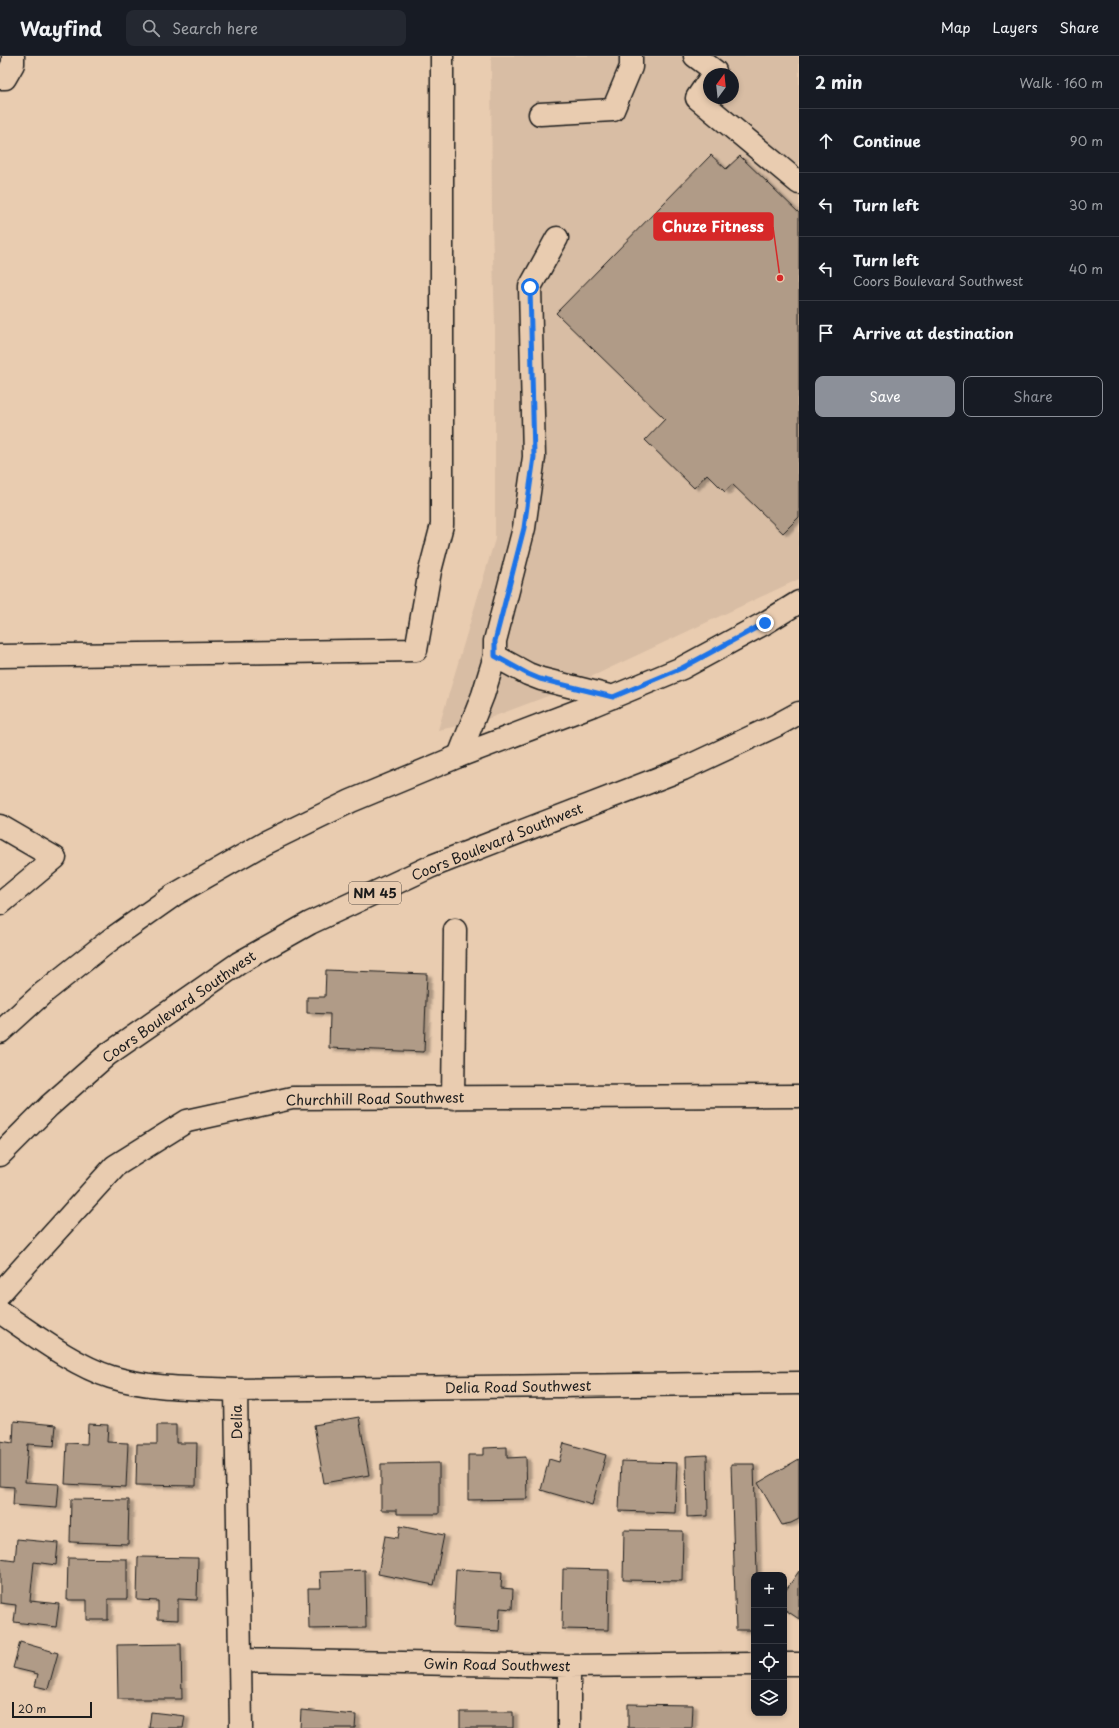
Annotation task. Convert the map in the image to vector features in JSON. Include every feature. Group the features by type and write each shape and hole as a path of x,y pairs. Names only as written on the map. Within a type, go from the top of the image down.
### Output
{"street":[{"path":"0,78 4,78 13,64 13,56"},
{"path":"0,656 416,650 430,571 442,525 442,56"},
{"path":"540,114 613,110 630,67 631,56"},
{"path":"695,56 712,68"},
{"path":"703,89 697,98 703,103"},
{"path":"704,104 799,183"},
{"path":"459,756 483,695 495,656 495,641 524,528 534,457 530,287 557,238"},
{"path":"0,1032 43,993 110,940 174,895 265,843 351,800 459,756 613,697 682,668 765,623 799,602"},
{"path":"495,656 540,679 613,697"},
{"name":"Coors Boulevard Southwest","path":"0,1156 49,1106 107,1055 226,971 310,923 432,866 683,769 777,725 799,713"},
{"path":"0,826 55,858 0,904"},
{"path":"454,1098 455,930"},
{"name":"Churchhill Road Southwest","path":"0,1294 115,1166 187,1121 292,1098 799,1096"},
{"name":"Delia","path":"0,1312 78,1362 111,1377 155,1385 236,1390 241,1728"},
{"name":"Delia Road Southwest","path":"236,1390 799,1383"},
{"name":"Gwin Road Southwest","path":"241,1660 569,1666 751,1664"},
{"path":"787,1664 799,1664"},
{"path":"569,1666 569,1728"}],"shaded area":[{"path":"491,56 799,56 799,579 561,691 479,722 438,730 495,539 495,325 492,223"}],"building":[{"path":"711,155 726,169 740,156 799,213 799,517 783,533 732,484 725,492 707,474 694,488 645,440 665,419 556,313"},
{"path":"326,970 427,974 424,1052 329,1048 330,1014 307,1013 307,997 325,997"},
{"path":"359,1417 369,1475 324,1483 314,1425"},
{"path":"14,1421 56,1425 54,1446 28,1444 25,1482 59,1484 57,1508 13,1505 14,1487 0,1486 0,1441 13,1443"},
{"path":"88,1424 108,1425 107,1442 128,1443 126,1487 65,1484 67,1443 87,1444"},
{"path":"157,1425 176,1425 176,1443 197,1443 196,1486 136,1485 137,1444 157,1444"},
{"path":"564,1443 606,1455 592,1505 541,1490 549,1459 559,1462"},
{"path":"507,1447 507,1458 526,1457 527,1499 468,1500 468,1455 484,1455 484,1448"},
{"path":"707,1455 708,1516 687,1517 686,1456"},
{"path":"799,1459 799,1519 782,1525 758,1483"},
{"path":"621,1461 677,1463 675,1513 619,1511"},
{"path":"439,1463 439,1514 397,1514 397,1510 381,1510 381,1464"},
{"path":"731,1464 754,1464 757,1572 751,1572 751,1630 736,1630"},
{"path":"71,1499 129,1500 128,1544 70,1542"},
{"path":"400,1526 444,1535 434,1585 378,1574 385,1536 398,1538"},
{"path":"624,1530 683,1531 682,1581 623,1580"},
{"path":"17,1539 58,1543 56,1565 34,1562 30,1601 59,1604 56,1627 14,1622 16,1605 0,1603 0,1559 15,1561"},
{"path":"138,1557 198,1558 197,1600 178,1599 178,1620 158,1619 158,1601 137,1600"},
{"path":"68,1558 127,1559 127,1599 108,1599 108,1620 87,1620 87,1600 67,1600"},
{"path":"456,1569 502,1572 501,1588 513,1589 512,1609 500,1608 499,1631 453,1628"},
{"path":"563,1569 609,1570 608,1630 562,1629"},
{"path":"365,1570 366,1628 309,1629 308,1588 321,1588 320,1572"},
{"path":"799,1571 799,1619 787,1611 787,1589"},
{"path":"20,1642 58,1653 48,1689 35,1686 38,1674 13,1668"},
{"path":"181,1644 182,1699 118,1699 117,1645"},
{"path":"628,1704 693,1705 692,1728 628,1728"},
{"path":"301,1710 356,1715 355,1728 300,1728"},
{"path":"151,1712 185,1716 183,1728 149,1728"},
{"path":"460,1712 513,1712 513,1728 460,1728"}],"place":[{"name":"Chuze Fitness","path":"780,278"}],"route":[{"path":"530,287 534,457 524,528 495,641 495,656 540,679 613,697 682,668 765,623"}]}
